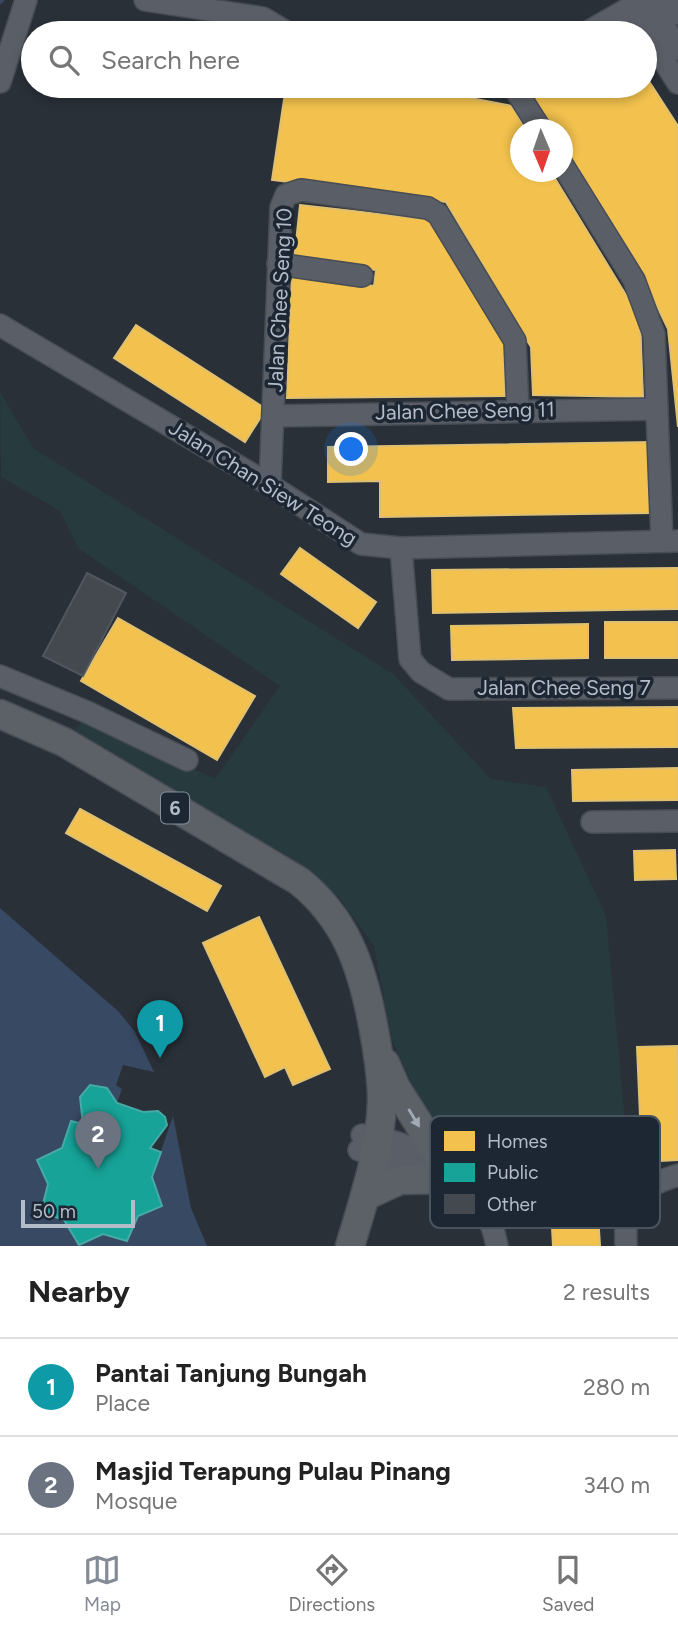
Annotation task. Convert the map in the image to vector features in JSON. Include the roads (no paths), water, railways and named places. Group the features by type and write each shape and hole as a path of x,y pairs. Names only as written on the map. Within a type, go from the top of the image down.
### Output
{"main road":[{"name":"6","path":"0,713 64,742 299,881 316,895 337,920 356,955 375,1034 382,1101 338,1246"},
{"name":"6","path":"0,732 55,757 283,889 313,914 340,960 352,997 365,1086 368,1144 365,1196 350,1246"},
{"path":"375,1034 396,1087 430,1141"},
{"path":"365,1196 400,1180 430,1178"}],"street":[{"path":"0,82 26,0"},
{"path":"145,0 263,18 268,21"},
{"path":"669,0 678,14"},
{"path":"608,21 640,3"},
{"path":"640,3 655,21"},
{"path":"640,3 649,21"},
{"path":"657,24 678,49"},
{"path":"657,39 678,83"},
{"path":"521,98 534,119"},
{"path":"573,182 638,291 654,334 657,409 670,541"},
{"name":"Jalan Chee Seng 10","path":"270,485 281,207 286,195 301,190 428,208 439,214 515,341 518,410"},
{"path":"278,264 362,276"},
{"name":"Jalan Chan Siew Teong","path":"0,325 270,485 361,544 401,548 670,541"},
{"name":"Jalan Chee Seng 11","path":"274,416 657,409"},
{"name":"Jalan Chee Seng 7","path":"401,548 410,659 421,672 449,689 678,688"},
{"path":"0,676 87,712 187,760"},
{"path":"592,822 678,821"},
{"path":"368,1144 430,1168"},
{"path":"660,1181 678,1175"},
{"path":"492,1228 497,1246"},
{"path":"626,1228 626,1246"}],"water":[{"path":"0,908 119,1012 135,1032 154,1072 123,1065 116,1085 122,1089 117,1103 107,1088 90,1085 85,1090 82,1099 83,1124 71,1121 62,1148 37,1160 48,1184 41,1212 64,1220 79,1245 103,1234 127,1241 138,1216 162,1206 152,1177 173,1116 191,1208 207,1246 0,1246"}],"place":[{"name":"Pantai Tanjung Bungah","path":"160,1058"},
{"name":"Masjid Terapung Pulau Pinang","path":"98,1169"}]}
